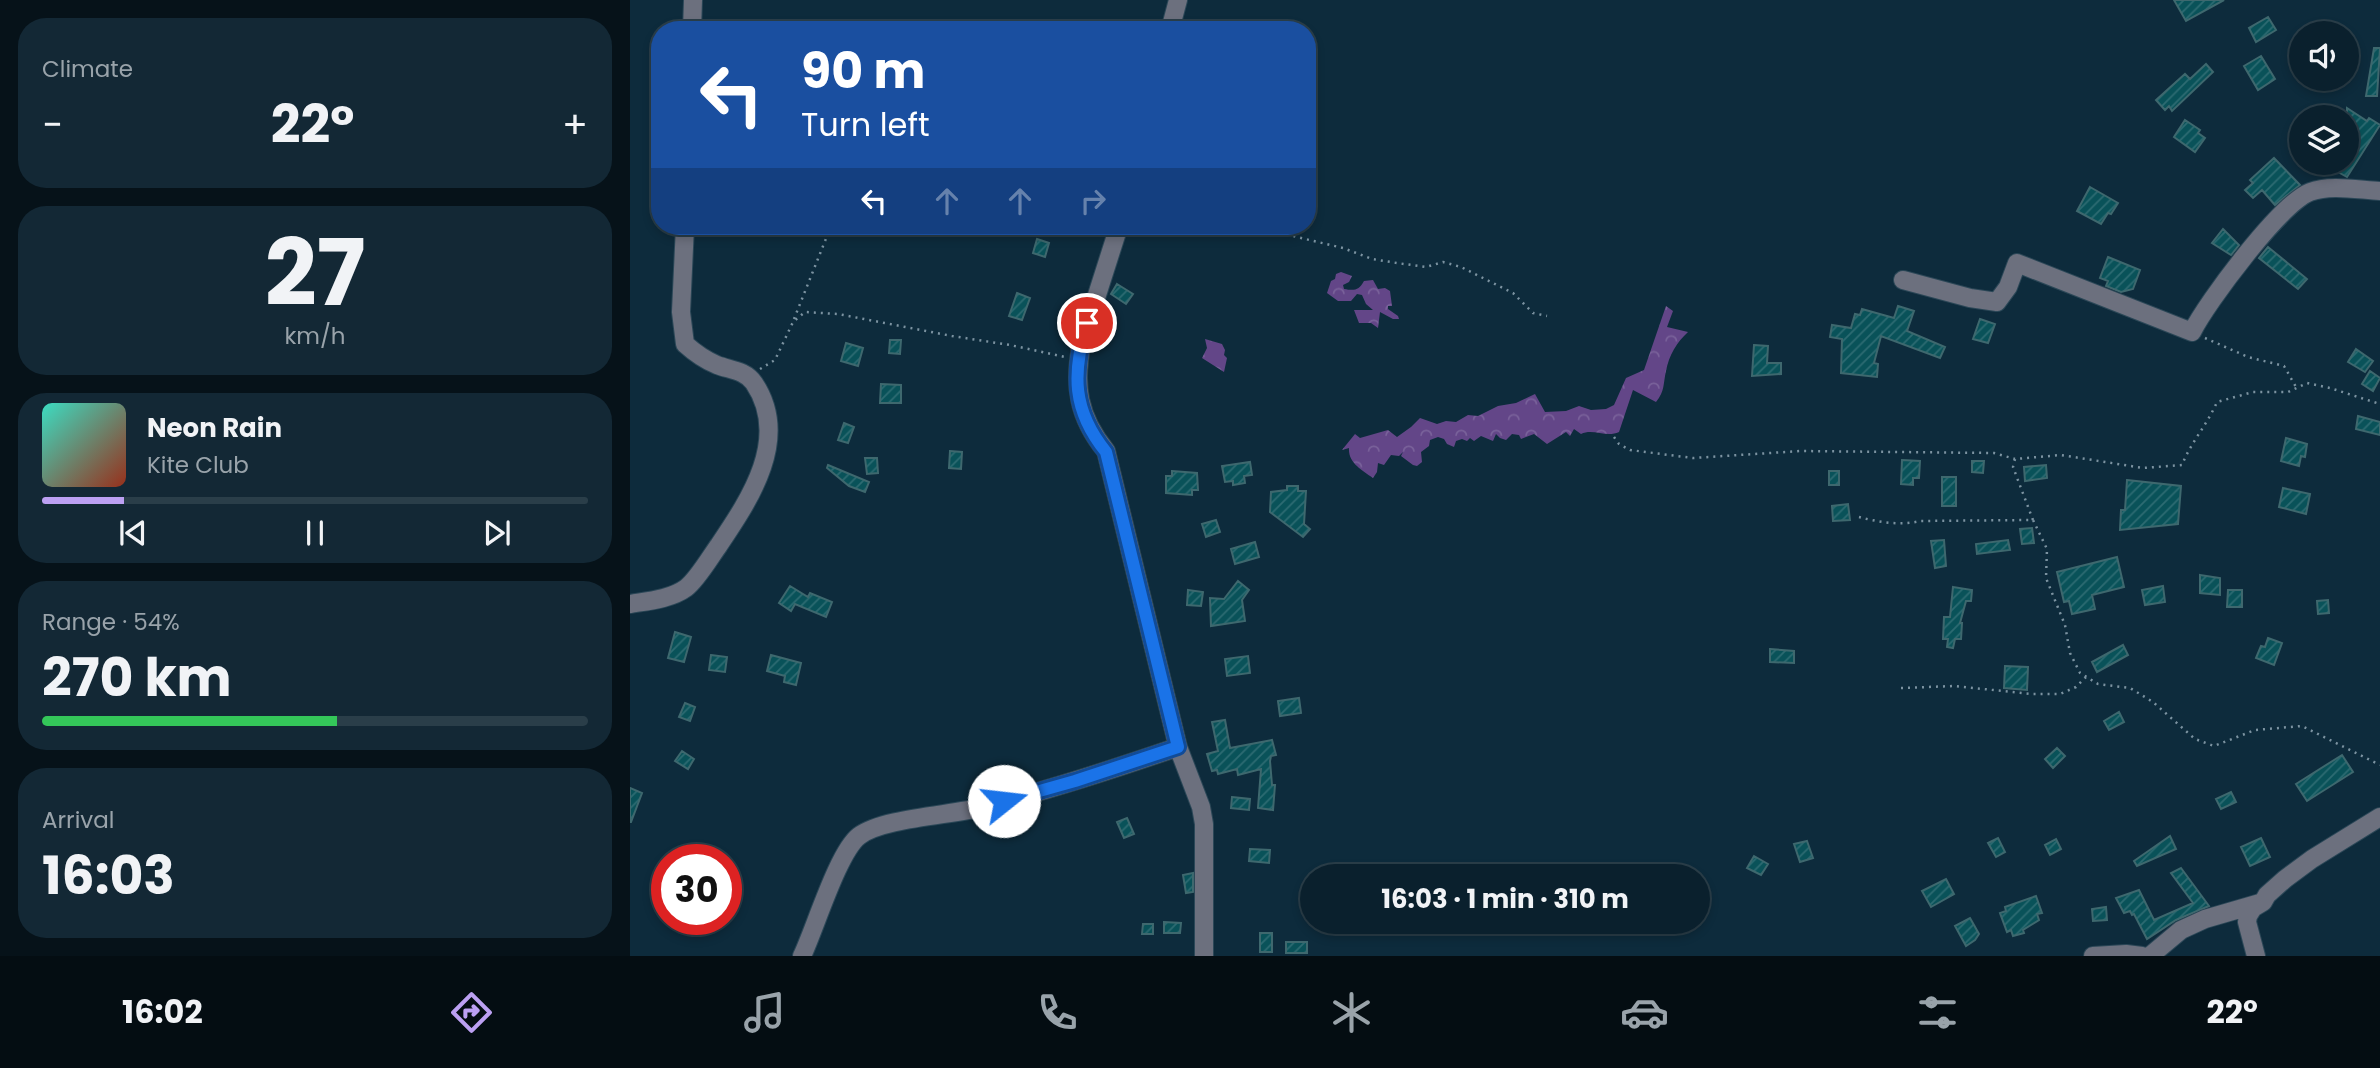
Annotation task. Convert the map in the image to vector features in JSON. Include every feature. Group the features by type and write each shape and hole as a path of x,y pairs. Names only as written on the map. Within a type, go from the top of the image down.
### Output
{"street":[{"path":"692,21 693,0"},
{"path":"1172,21 1178,0"},
{"path":"1903,280 1970,298 1997,302 2008,286 2017,263 2192,332 2233,268 2294,201 2311,191 2347,188 2380,191"},
{"path":"630,604 666,597 687,587 732,526 756,486 770,428 762,397 753,381 741,371 715,364 685,344 681,312 685,235"},
{"path":"1116,235 1078,360 1079,404 1092,435 1106,452 1178,747 1201,807 1204,824 1204,956"},
{"path":"802,956 835,873 853,841 860,834 883,825 981,808 1178,747"},
{"path":"2256,956 2247,922 2253,908 2312,859 2380,817"},
{"path":"2150,956 2181,930 2205,919 2263,902"},
{"path":"2093,956 2142,956"}],"path":[{"path":"741,371 760,369 775,360 827,235"},
{"path":"1289,235 1397,264 1426,267 1443,262 1461,267 1513,293 1533,313 1547,316"},
{"path":"793,322 805,312 823,312 1010,345 1078,360"},
{"path":"2192,332 2248,357 2284,366 2296,388"},
{"path":"1614,437 1619,444 1630,450 1693,458 1801,451 1880,450 1993,453 2015,459 2061,455 2143,468 2182,466 2190,445 2208,421 2217,402 2253,392 2288,392 2306,383 2380,404"},
{"path":"2015,459 2013,467 2047,549 2046,578 2065,625 2070,653 2080,673 2098,684 2130,688 2153,702 2195,739 2214,746 2255,730 2302,726 2380,765"},
{"path":"1859,517 1910,524 1920,521 2033,520"},
{"path":"1901,688 1954,686 2032,694 2060,694 2076,687 2086,677"}],"green space":[{"path":"1341,272 1352,276 1349,282 1343,285 1344,289 1356,289 1364,281 1373,280 1378,289 1385,288 1390,291 1392,306 1388,306 1388,309 1399,319 1380,312 1378,328 1371,323 1359,323 1354,310 1373,310 1362,295 1357,294 1351,301 1338,301 1327,293 1331,281"},
{"path":"1666,306 1673,311 1667,327 1688,332 1671,354 1659,398 1656,402 1633,390 1619,432 1581,434 1574,429 1570,436 1566,432 1547,444 1534,434 1521,439 1519,435 1512,434 1506,440 1496,434 1493,441 1481,436 1474,441 1470,438 1467,441 1456,441 1454,447 1438,437 1430,440 1429,446 1421,452 1422,462 1417,466 1401,456 1403,452 1399,456 1391,455 1384,465 1378,463 1373,478 1353,462 1349,448 1342,450 1355,434 1360,438 1388,430 1397,437 1420,418 1437,424 1456,422 1468,415 1478,416 1498,406 1516,403 1535,394 1545,412 1566,411 1579,406 1591,410 1606,409 1614,405 1626,378 1644,370"},
{"path":"1205,339 1222,344 1227,358 1224,372 1202,358 1207,348"}],"building":[{"path":"2174,0 2224,0 2186,21"},
{"path":"2268,17 2276,30 2256,42 2249,28"},
{"path":"2374,48 2380,48 2377,96 2366,96"},
{"path":"2261,56 2275,79 2258,90 2244,66"},
{"path":"2206,64 2213,72 2172,111 2169,106 2165,110 2156,100 2185,74 2190,79"},
{"path":"2359,116 2380,125 2359,158"},
{"path":"2185,120 2200,130 2198,133 2205,138 2195,152 2174,137"},
{"path":"2274,158 2300,185 2275,205 2262,190 2253,198 2245,190 2253,183 2250,180"},
{"path":"2090,187 2118,203 2101,224 2077,211"},
{"path":"2223,229 2239,245 2231,255 2212,243"},
{"path":"1037,239 1049,243 1045,257 1033,253"},
{"path":"2268,247 2307,279 2298,289 2259,258"},
{"path":"2108,257 2140,270 2133,289 2121,292 2106,286 2108,281 2100,278"},
{"path":"1117,284 1133,294 1126,304 1111,294"},
{"path":"1017,293 1030,298 1022,320 1009,316"},
{"path":"1898,306 1914,311 1907,331 1945,347 1940,358 1881,336 1874,363 1878,364 1877,377 1841,373 1842,339 1830,337 1832,325 1851,328 1855,314 1860,315 1862,309 1894,318"},
{"path":"1980,319 1995,324 1988,343 1973,339"},
{"path":"890,340 901,340 900,354 889,353"},
{"path":"846,343 863,348 858,366 841,361"},
{"path":"1754,345 1768,346 1767,363 1781,363 1781,374 1752,376"},
{"path":"2356,349 2373,361 2365,372 2348,362"},
{"path":"2370,371 2380,378 2373,391 2362,384"},
{"path":"881,384 901,385 901,403 880,403"},
{"path":"2358,416 2380,422 2380,435 2356,429"},
{"path":"844,423 854,427 848,443 838,440"},
{"path":"2286,438 2307,444 2305,457 2301,456 2299,466 2281,461"},
{"path":"950,451 962,452 961,469 949,468"},
{"path":"865,458 877,458 878,473 867,474"},
{"path":"1902,460 1920,461 1919,478 1913,478 1913,485 1901,484"},
{"path":"1972,461 1984,461 1983,473 1972,472"},
{"path":"1250,462 1252,475 1244,476 1245,483 1233,485 1233,481 1225,482 1222,466"},
{"path":"828,465 869,482 865,492 849,486 827,468"},
{"path":"2046,465 2047,478 2025,481 2024,467"},
{"path":"1172,471 1197,473 1198,490 1192,490 1192,495 1166,493 1166,476 1172,476"},
{"path":"1829,471 1839,471 1839,485 1829,485"},
{"path":"1942,477 1956,477 1956,506 1942,506"},
{"path":"2127,480 2181,486 2178,524 2120,530 2121,510 2125,510"},
{"path":"1287,486 1298,486 1298,491 1306,491 1304,524 1310,529 1303,537 1270,512 1271,492 1287,490"},
{"path":"2283,488 2310,494 2306,514 2279,507"},
{"path":"1848,504 1850,520 1833,521 1832,506"},
{"path":"1216,520 1220,532 1206,537 1202,524"},
{"path":"2032,528 2034,543 2022,544 2020,529"},
{"path":"1944,540 1946,566 1935,568 1931,541"},
{"path":"2008,540 2010,550 1977,554 1976,544"},
{"path":"1255,542 1259,557 1235,564 1231,549"},
{"path":"2117,557 2124,587 2092,595 2095,609 2072,614 2069,601 2064,602 2057,572"},
{"path":"2200,575 2220,578 2220,595 2200,593"},
{"path":"1238,581 1249,590 1242,600 1245,621 1211,626 1210,598 1224,599"},
{"path":"790,586 808,597 810,593 832,602 826,617 795,604 791,611 779,603"},
{"path":"2163,586 2165,602 2145,605 2142,590"},
{"path":"1953,587 1972,590 1971,601 1966,601 1960,623 1961,639 1955,639 1953,648 1947,647 1948,639 1943,639 1944,617 1950,617"},
{"path":"1188,590 1203,592 1201,606 1187,605"},
{"path":"2228,590 2242,590 2242,607 2227,607"},
{"path":"2328,600 2329,613 2318,614 2317,601"},
{"path":"675,632 691,637 684,662 668,658"},
{"path":"2268,638 2282,643 2274,665 2256,658"},
{"path":"2123,645 2128,655 2097,672 2092,662"},
{"path":"1770,649 1794,651 1794,663 1770,662"},
{"path":"711,655 727,657 725,672 709,670"},
{"path":"771,655 801,663 796,685 784,682 785,676 767,671"},
{"path":"1248,656 1250,673 1227,676 1225,659"},
{"path":"2005,666 2028,667 2027,690 2004,688"},
{"path":"1299,698 1301,713 1280,716 1278,701"},
{"path":"685,703 695,707 690,721 679,717"},
{"path":"2119,712 2124,722 2109,730 2104,721"},
{"path":"1225,720 1230,748 1272,740 1276,755 1271,756 1270,761 1272,785 1275,785 1273,810 1258,808 1261,769 1238,775 1237,769 1218,774 1217,770 1212,771 1207,754 1218,751 1212,722"},
{"path":"2057,748 2065,756 2053,768 2045,759"},
{"path":"682,751 694,759 688,769 675,761"},
{"path":"2342,755 2353,772 2307,801 2296,784"},
{"path":"630,788 642,793 631,822 630,822"},
{"path":"2231,792 2236,802 2221,809 2216,799"},
{"path":"1232,797 1250,799 1249,810 1231,808"},
{"path":"1127,818 1134,834 1124,838 1117,822"},
{"path":"2170,836 2176,849 2137,866 2134,861"},
{"path":"1998,838 2005,852 1996,857 1988,843"},
{"path":"2261,838 2270,857 2250,866 2241,847"},
{"path":"2056,839 2061,849 2050,855 2045,845"},
{"path":"1807,841 1813,858 1800,862 1794,844"},
{"path":"1250,849 1270,850 1269,863 1249,861"},
{"path":"1754,856 1768,864 1761,875 1747,868"},
{"path":"2181,868 2209,906 2176,920 2147,939 2134,914 2130,911 2124,913 2116,898 2139,890 2154,920 2193,903 2171,873"},
{"path":"1193,873 1193,892 1186,893 1183,875"},
{"path":"1946,879 1954,894 1931,907 1922,891"},
{"path":"2036,896 2042,913 2037,914 2039,920 2023,930 2024,933 2013,936 2011,930 2007,932 2000,913 2006,911 2005,907"},
{"path":"2106,907 2107,920 2093,921 2092,909"},
{"path":"1970,918 1979,934 1966,946 1955,926"},
{"path":"1164,922 1181,923 1180,933 1164,933"},
{"path":"1143,924 1153,924 1153,934 1142,934"},
{"path":"1260,933 1272,933 1272,952 1260,952"},
{"path":"1286,942 1307,942 1307,953 1286,953"}],"route":[{"path":"1004,801 1178,747 1106,452 1092,435 1079,404 1078,360 1087,323"}]}
